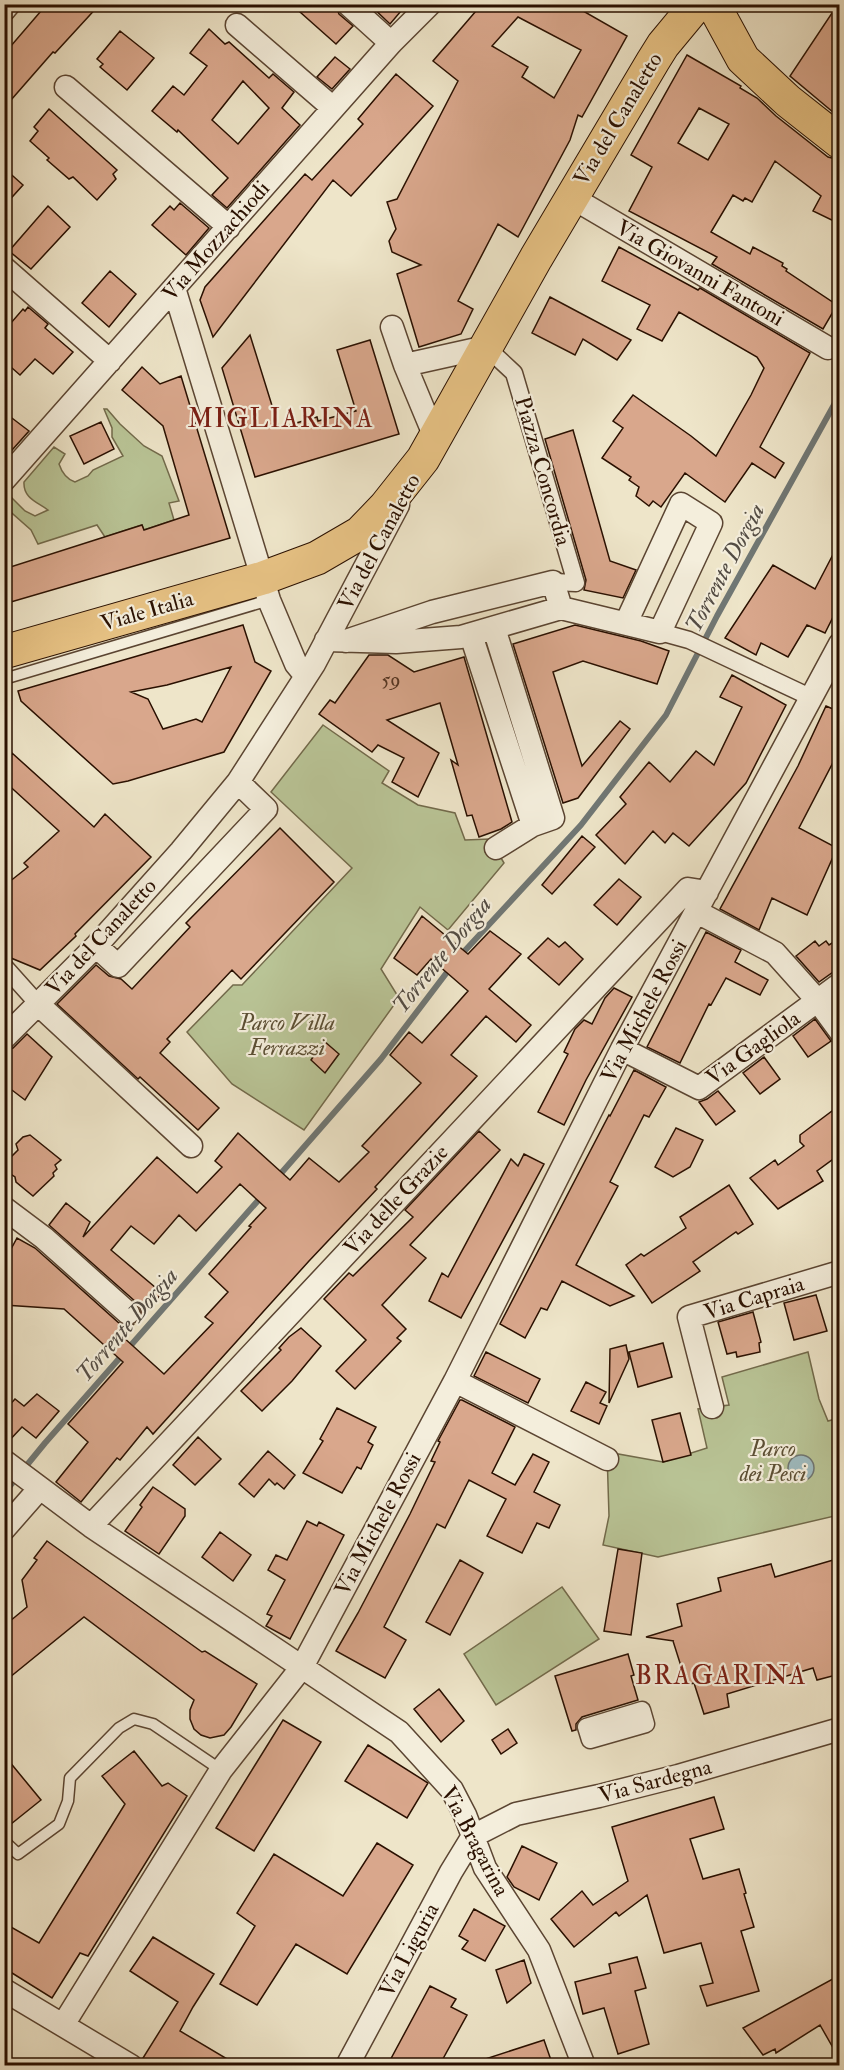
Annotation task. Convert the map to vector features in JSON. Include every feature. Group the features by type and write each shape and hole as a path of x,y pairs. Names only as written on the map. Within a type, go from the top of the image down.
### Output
{"main road":[{"name":"Via del Canaletto","path":"429,448 571,197 653,61 663,45 697,4"},
{"path":"713,4 743,59 788,101 840,142"},
{"path":"273,582 360,533 385,507 429,448"},
{"name":"Viale Italia","path":"4,652 273,582"}],"street":[{"path":"4,10 9,4"},
{"path":"348,4 391,43"},
{"name":"Via Mozzachiodi","path":"4,480 391,43 430,4"},
{"path":"237,25 333,108"},
{"path":"66,87 228,227"},
{"name":"Via Giovanni Fantoni","path":"571,197 828,348"},
{"path":"4,268 110,361"},
{"path":"174,288 273,582 296,664 306,676"},
{"path":"392,327 429,448"},
{"path":"405,365 486,347"},
{"name":"Piazza Concordia","path":"336,641 432,612 553,582 576,583 514,373 486,347"},
{"name":"Via del Canaletto","path":"4,1038 96,946 181,851 238,782 306,676 336,641 429,448"},
{"path":"626,623 681,504 711,523 660,632"},
{"name":"Piazza Concordia","path":"553,582 561,608"},
{"path":"336,641 396,642 471,635 561,608 689,640 810,698"},
{"path":"494,628 554,818 533,825 496,848"},
{"path":"471,635 533,825"},
{"name":"Via Michele Rossi","path":"302,1667 454,1381 622,1049 840,644"},
{"path":"96,946 118,966 266,809 238,782"},
{"name":"Via delle Grazie","path":"91,1526 688,889 702,902"},
{"name":"Via Gagliola","path":"702,902 775,954 818,1001 840,1030"},
{"path":"4,966 38,1004 191,1146"},
{"name":"Via Gagliola","path":"622,1049 699,1088 840,984"},
{"path":"4,1208 44,1238 128,1313"},
{"name":"Via Capraia","path":"712,1407 689,1317 840,1272"},
{"path":"454,1381 607,1459"},
{"name":"Via Bragarina","path":"8,1464 91,1526 399,1732 452,1790 485,1868 540,1950 584,2066"},
{"path":"4,1529 40,1488"},
{"path":"63,2025 221,1770 302,1667"},
{"name":"Via Sardegna","path":"473,1836 516,1814 655,1782 840,1729"},
{"name":"Via Liguria","path":"347,2066 451,1872 473,1836"},
{"path":"4,1990 131,2066"}],"lane":[{"name":"Viale Italia","path":"4,679 273,582"},
{"path":"4,1841 18,1854 58,1824 68,1801 70,1778 118,1728 134,1719 153,1724 221,1770"}],"green space":[{"path":"104,409 107,409 144,446 162,456 179,501 169,503 174,520 144,530 142,525 105,537 97,525 38,544 31,530 5,507 4,502 10,496 25,511 35,516 48,510 28,496 24,482 54,447 65,454 59,464 65,475 75,482 88,476 93,470 123,456 112,437 112,428"},
{"name":"Parco Villa Ferrazzi","path":"323,725 389,771 382,783 418,805 455,813 465,840 490,839 504,863 448,930 420,907 381,969 399,998 304,1130 232,1084 187,1032 233,985 242,985 352,868 271,792"},
{"name":"Parco dei Pesci","path":"808,1352 819,1399 828,1421 839,1418 839,1515 658,1557 603,1545 609,1516 607,1452 663,1462 707,1448 698,1409 729,1405 722,1377"},
{"path":"562,1587 599,1639 496,1705 464,1654"}],"water":[{"path":"801,1455 810,1459 814,1468 810,1477 801,1481 792,1477 788,1468 792,1459"}],"building":[{"path":"47,4 100,4 55,53 53,52 4,108 4,54"},
{"path":"291,4 335,4 339,14 353,26 336,44"},
{"path":"369,4 407,4 390,24"},
{"path":"482,4 571,4 627,36 582,117 578,115 570,140 518,237 498,224 458,301 473,309 461,334 419,347 397,274 421,265 392,252 389,241 396,229 387,202 397,199 458,81 433,61","holes":["518,17 581,50 554,98 522,77 528,67 492,46"]},
{"path":"840,4 840,118 790,76"},
{"path":"209,29 225,44 229,42 269,78 273,74 294,92 282,108 300,125 227,208 212,195 228,178 178,130 177,132 152,111 173,86 184,95 207,66 190,53","holes":["243,81 269,108 238,144 212,120"]},
{"path":"120,31 154,58 127,90 100,67 103,64 97,59"},
{"path":"687,55 741,86 740,88 757,98 828,157 840,160 840,224 813,211 821,196 775,161 752,202 745,198 743,201 733,195 711,232 750,254 753,247 783,263 782,266 787,269 786,271 837,305 823,329 712,264 717,257 629,211 652,167 631,155","holes":["699,108 729,124 708,160 678,143"]},
{"path":"335,57 350,69 332,89 317,77"},
{"path":"396,74 433,106 351,196 333,180 213,337 200,300 205,287 305,174 312,180 363,124 358,119"},
{"path":"49,109 117,170 113,174 116,179 97,200 73,177 69,179 47,160 49,158 30,141 38,131 34,127"},
{"path":"4,168 23,185 4,206"},
{"path":"180,203 209,228 186,255 152,225 170,206 174,210"},
{"path":"48,206 70,227 31,269 9,251"},
{"path":"619,247 698,290 700,288 810,353 760,447 784,463 775,478 752,463 725,502 685,473 661,507 653,501 649,506 636,496 639,487 629,480 631,477 602,458 623,428 613,421 633,395 716,456 764,368 757,357 679,312 662,341 637,329 650,305 602,281"},
{"path":"110,271 136,294 109,327 82,303"},
{"path":"550,297 631,340 617,360 583,339 575,355 532,333"},
{"path":"28,307 48,324 45,328 73,352 53,374 35,359 20,375 4,361 4,331 23,309 25,311"},
{"path":"250,335 279,428 317,417 318,421 356,411 337,350 370,340 399,434 255,477 222,368"},
{"path":"142,367 160,384 181,376 230,538 4,604 4,569 142,525 144,530 189,515 163,426 122,390"},
{"path":"4,412 29,431 4,459"},
{"path":"101,422 114,449 84,464 70,436"},
{"path":"573,430 610,561 636,570 623,598 584,590 586,580 545,439"},
{"path":"840,541 840,603 825,633 807,625 788,657 761,643 756,655 725,638 773,565 815,589"},
{"path":"243,625 255,662 271,671 224,752 113,784 21,701 18,691","holes":["231,667 202,722 196,719 163,729 148,699 131,692 167,685"]},
{"path":"575,625 641,641 669,651 657,684 583,661 553,672 582,766 620,721 630,729 578,798 563,803 513,644"},
{"path":"369,655 388,655 414,672 464,657 512,822 501,829 479,837 472,815 467,816 451,760 458,765 440,703 387,720 439,753 418,797 392,782 404,758 378,745 372,752 319,714 330,700 335,703"},
{"path":"732,675 786,705 746,783 689,846 673,833 665,843 653,831 625,864 596,835 626,804 620,797 649,762 670,782 696,751 714,765 742,707 720,697"},
{"path":"826,706 840,712 840,749 799,828 837,848 807,915 772,898 759,930 720,909 798,766"},
{"path":"12,753 94,827 105,814 151,857 75,934 76,936 40,970 11,958 4,952 4,886 28,867 24,863 59,831 4,781 4,763"},
{"path":"280,828 334,882 241,979 232,970 167,1039 170,1042 160,1053 219,1108 198,1130 140,1077 138,1079 57,1004 96,965 109,976 121,979 132,989 190,927 186,923"},
{"path":"582,836 595,847 552,894 542,885"},
{"path":"619,879 641,897 617,925 594,905"},
{"path":"422,916 468,954 490,931 521,954 489,989 531,1025 516,1042 486,1016 451,1055 477,1076 153,1434 147,1427 120,1460 117,1458 81,1502 56,1482 88,1442 68,1424 123,1362 64,1309 4,1305 4,1262 17,1238 35,1248 119,1323 126,1326 133,1325 123,1337 164,1374 213,1323 205,1317 228,1292 209,1274 266,1208 240,1184 196,1231 179,1215 154,1244 131,1226 111,1250 162,1293 141,1317 141,1309 137,1303 49,1225 66,1203 90,1222 83,1237 157,1157 197,1193 222,1167 215,1161 238,1133 290,1180 309,1158 339,1182 369,1152 362,1146 421,1083 390,1055 409,1032 422,1043 468,991 431,959 417,975 394,958"},
{"path":"706,932 741,950 735,962 768,980 760,995 726,978 711,1005 709,1004 680,1063 647,1047"},
{"path":"548,938 559,947 565,942 583,959 559,985 528,958"},
{"path":"840,938 840,967 819,982 796,956 815,941 819,946 826,941 829,945"},
{"path":"614,988 632,997 564,1125 538,1112 568,1054 564,1052 575,1029 584,1020 592,1024 605,998"},
{"path":"815,1019 831,1041 808,1057 793,1036"},
{"path":"27,1034 52,1057 25,1100 4,1084 4,1051 13,1048"},
{"path":"324,1041 339,1054 325,1073 311,1060"},
{"path":"764,1057 780,1079 760,1094 743,1073"},
{"path":"634,1070 666,1087 649,1117 644,1115 610,1182 618,1186 576,1265 634,1296 610,1306 562,1281 547,1310 541,1308 525,1338 500,1324"},
{"path":"718,1091 735,1111 716,1125 699,1102"},
{"path":"840,1105 840,1154 817,1171 823,1181 778,1209 750,1178 775,1160 778,1165 804,1146 800,1142 800,1135"},
{"path":"676,1128 703,1140 690,1167 673,1177 655,1167"},
{"path":"479,1131 500,1150 410,1245 426,1258 382,1305 406,1329 397,1338 401,1341 355,1389 336,1371 366,1340 324,1299 349,1273 353,1276 413,1217 405,1210"},
{"path":"30,1135 61,1160 55,1165 57,1169 53,1173 54,1176 33,1196 6,1171 9,1166 8,1160 18,1150 16,1144 23,1137"},
{"path":"524,1154 544,1164 461,1318 429,1301 442,1273 448,1277 511,1159 518,1166"},
{"path":"729,1185 753,1224 738,1234 736,1232 693,1262 700,1271 652,1303 626,1265 686,1228 680,1217"},
{"path":"816,1295 827,1331 794,1340 784,1303"},
{"path":"753,1312 761,1342 759,1343 760,1352 737,1357 736,1352 727,1354 718,1322"},
{"path":"301,1328 321,1346 292,1381 262,1411 241,1391 281,1350 279,1348 289,1337"},
{"path":"663,1343 672,1377 638,1387 629,1352"},
{"path":"626,1345 629,1359 609,1403 610,1349"},
{"path":"486,1352 540,1379 528,1403 474,1376"},
{"path":"586,1382 606,1392 600,1403 607,1406 599,1424 571,1411"},
{"path":"37,1394 59,1411 36,1438 22,1427 4,1446 4,1411 15,1399 24,1406"},
{"path":"460,1400 515,1427 492,1473 515,1485 533,1454 549,1462 534,1492 560,1505 549,1528 537,1523 522,1553 487,1536 506,1499 469,1480 445,1528 437,1524 384,1627 406,1640 385,1678 336,1651 410,1514 435,1462 431,1461 440,1442 438,1441"},
{"path":"337,1408 376,1427 368,1442 373,1445 361,1469 357,1467 342,1493 303,1473 323,1441 320,1439"},
{"path":"680,1413 691,1455 663,1462 652,1420"},
{"path":"198,1437 221,1459 195,1485 173,1465"},
{"path":"268,1451 295,1475 284,1489 269,1479 254,1497 239,1484"},
{"path":"153,1487 185,1509 185,1516 159,1554 125,1531"},
{"path":"307,1521 317,1526 319,1522 344,1535 290,1639 266,1626 272,1616 267,1614 285,1580 268,1570 276,1555 287,1560"},
{"path":"220,1532 251,1555 233,1581 202,1557"},
{"path":"47,1541 202,1652 205,1651 257,1684 224,1735 210,1738 201,1735 194,1729 190,1719 190,1710 194,1700 84,1617 4,1682 4,1626 27,1607 22,1580 37,1560 34,1558"},
{"path":"618,1549 642,1553 631,1635 604,1631"},
{"path":"840,1558 840,1613 834,1615 840,1631 840,1640 833,1642 840,1663 840,1674 817,1680 813,1668 727,1694 729,1707 704,1714 694,1683 687,1685 674,1641 646,1637 682,1626 677,1604 721,1591 718,1578 771,1564 775,1577"},
{"path":"460,1560 483,1573 450,1635 426,1622"},
{"path":"628,1654 638,1700 582,1717 576,1724 576,1730 572,1731 555,1676"},
{"path":"439,1689 464,1721 441,1742 414,1709"},
{"path":"283,1720 321,1742 254,1851 216,1828"},
{"path":"508,1729 517,1743 501,1754 492,1740"},
{"path":"368,1745 428,1783 407,1818 345,1781"},
{"path":"134,1751 162,1786 168,1783 187,1796 88,1956 80,1953 52,1998 4,1968 4,1923 39,1943 125,1804 102,1776"},
{"path":"4,1755 41,1800 11,1824 4,1816"},
{"path":"714,1797 724,1829 690,1839 703,1879 739,1869 754,1927 741,1931 759,1991 707,2006 700,1986 713,1983 701,1943 664,1953 647,1895 619,1916 616,1912 574,1947 551,1919 582,1891 593,1905 628,1881 612,1827"},
{"path":"377,1843 413,1865 347,1974 296,1944 257,2005 220,1984 255,1926 237,1913 274,1854 343,1896"},
{"path":"522,1846 557,1863 539,1900 514,1887 507,1877"},
{"path":"474,1909 505,1926 485,1961 462,1949 468,1941 459,1936"},
{"path":"153,1937 214,1974 180,2031 239,2066 156,2066 143,2058 178,2002 130,1971"},
{"path":"637,1957 646,1988 635,1991 649,2044 618,2054 604,2008 583,2014 575,1982 611,1973 609,1964"},
{"path":"524,1960 531,1983 507,2003 496,1970"},
{"path":"840,1975 840,2060 820,2025 776,2053 775,2049 763,2055 743,2028"},
{"path":"430,1986 456,1999 451,2007 467,2015 439,2066 387,2066"},
{"path":"544,2040 553,2066 476,2066 476,2062"}],"waterway":[{"name":"Torrente Dorgia","path":"459,957 581,825 666,715 717,616 840,394"},
{"name":"Torrente Dorgia","path":"276,1179 381,1059 451,967"},
{"name":"Torrente Dorgia","path":"4,1493 45,1443 262,1196"}],"district":[{"name":"MIGLIARINA","path":"281,419"},
{"name":"BRAGARINA","path":"721,1676"}]}
